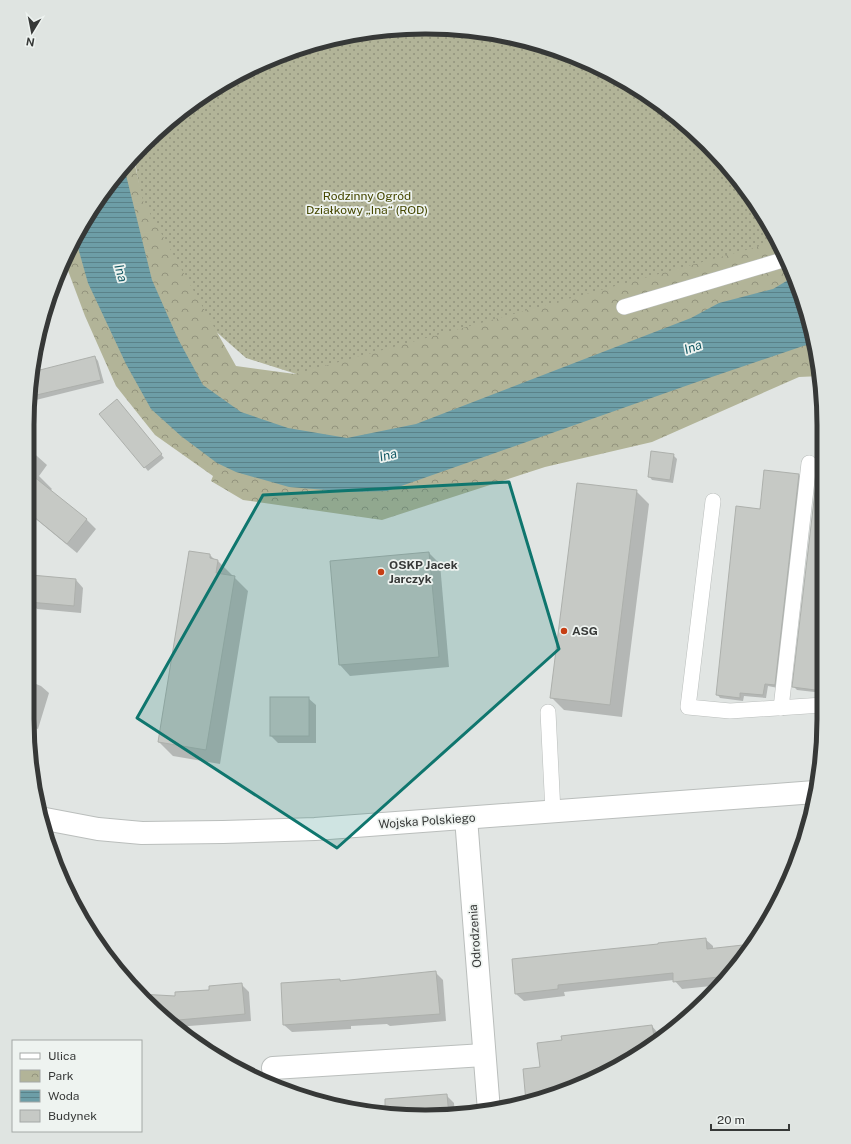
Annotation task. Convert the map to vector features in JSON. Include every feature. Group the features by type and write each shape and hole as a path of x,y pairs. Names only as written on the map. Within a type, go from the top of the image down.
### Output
{"street":[{"name":"Wojska Polskiego","path":"47,819 98,829 142,833 315,829 810,792"},
{"name":"Odrodzenia","path":"466,818 488,1105"},
{"path":"272,1068 484,1055"}],"lane":[{"path":"624,307 781,261"},
{"path":"781,708 809,463"},
{"path":"713,501 688,708 730,710 817,705"},
{"path":"548,712 553,812"}],"highlighted area":[{"path":"509,482 559,649 337,848 137,718 263,495"}],"green space":[{"name":"Rodzinny Ogród Działkowy „Ina“ (ROD)","path":"426,34 451,35 477,37 527,47 551,55 599,74 643,100 684,131 720,167 751,208 776,250 337,387 246,358 196,314 143,211 135,163 167,131 208,100 230,86 252,74 276,64 324,47 374,37"},
{"path":"135,163 143,201 236,366 295,374 772,243 787,276 804,324 814,376 799,377 652,442 545,467 382,520 243,500 211,481 213,476 155,435 116,386 85,316 67,268 74,252 100,208"}],"water":[{"name":"Ina","path":"126,174 152,280 178,339 203,385 241,412 288,428 347,438 416,424 691,318 719,303 773,289 788,280 804,324 808,344 387,491 351,492 289,487 236,472 217,463 181,436 151,409 126,364 88,283 77,246 100,208"}],"building":[{"path":"95,356 101,380 35,395 38,371"},
{"path":"117,399 162,454 144,468 99,414"},
{"path":"651,451 674,454 670,480 648,477"},
{"path":"764,470 799,474 775,685 765,684 763,695 740,693 740,698 716,695 736,506 760,509"},
{"path":"817,475 817,690 792,687"},
{"path":"34,477 87,519 67,544 34,517"},
{"path":"577,483 637,490 610,705 550,698"},
{"path":"189,551 210,554 210,558 218,560 216,573 235,576 206,750 158,742"},
{"path":"429,552 439,657 339,665 330,561"},
{"path":"34,575 76,579 74,606 34,602"},
{"path":"270,697 309,697 309,736 270,736"},
{"path":"706,938 707,949 745,945 720,977 673,982 673,973 558,985 558,989 515,994 512,959"},
{"path":"436,971 440,1014 283,1025 281,983 340,979 340,981"},
{"path":"242,983 245,1014 176,1020 148,994 175,996 175,992 209,990 209,986"},
{"path":"652,1025 654,1036 621,1058 599,1070 526,1097 523,1069 540,1067 537,1043 562,1040 561,1036"},
{"path":"447,1094 448,1109 426,1110 385,1108 385,1099"}],"place":[{"name":"OSKP Jacek Jarczyk","path":"381,572"},
{"name":"ASG","path":"564,631"}]}
